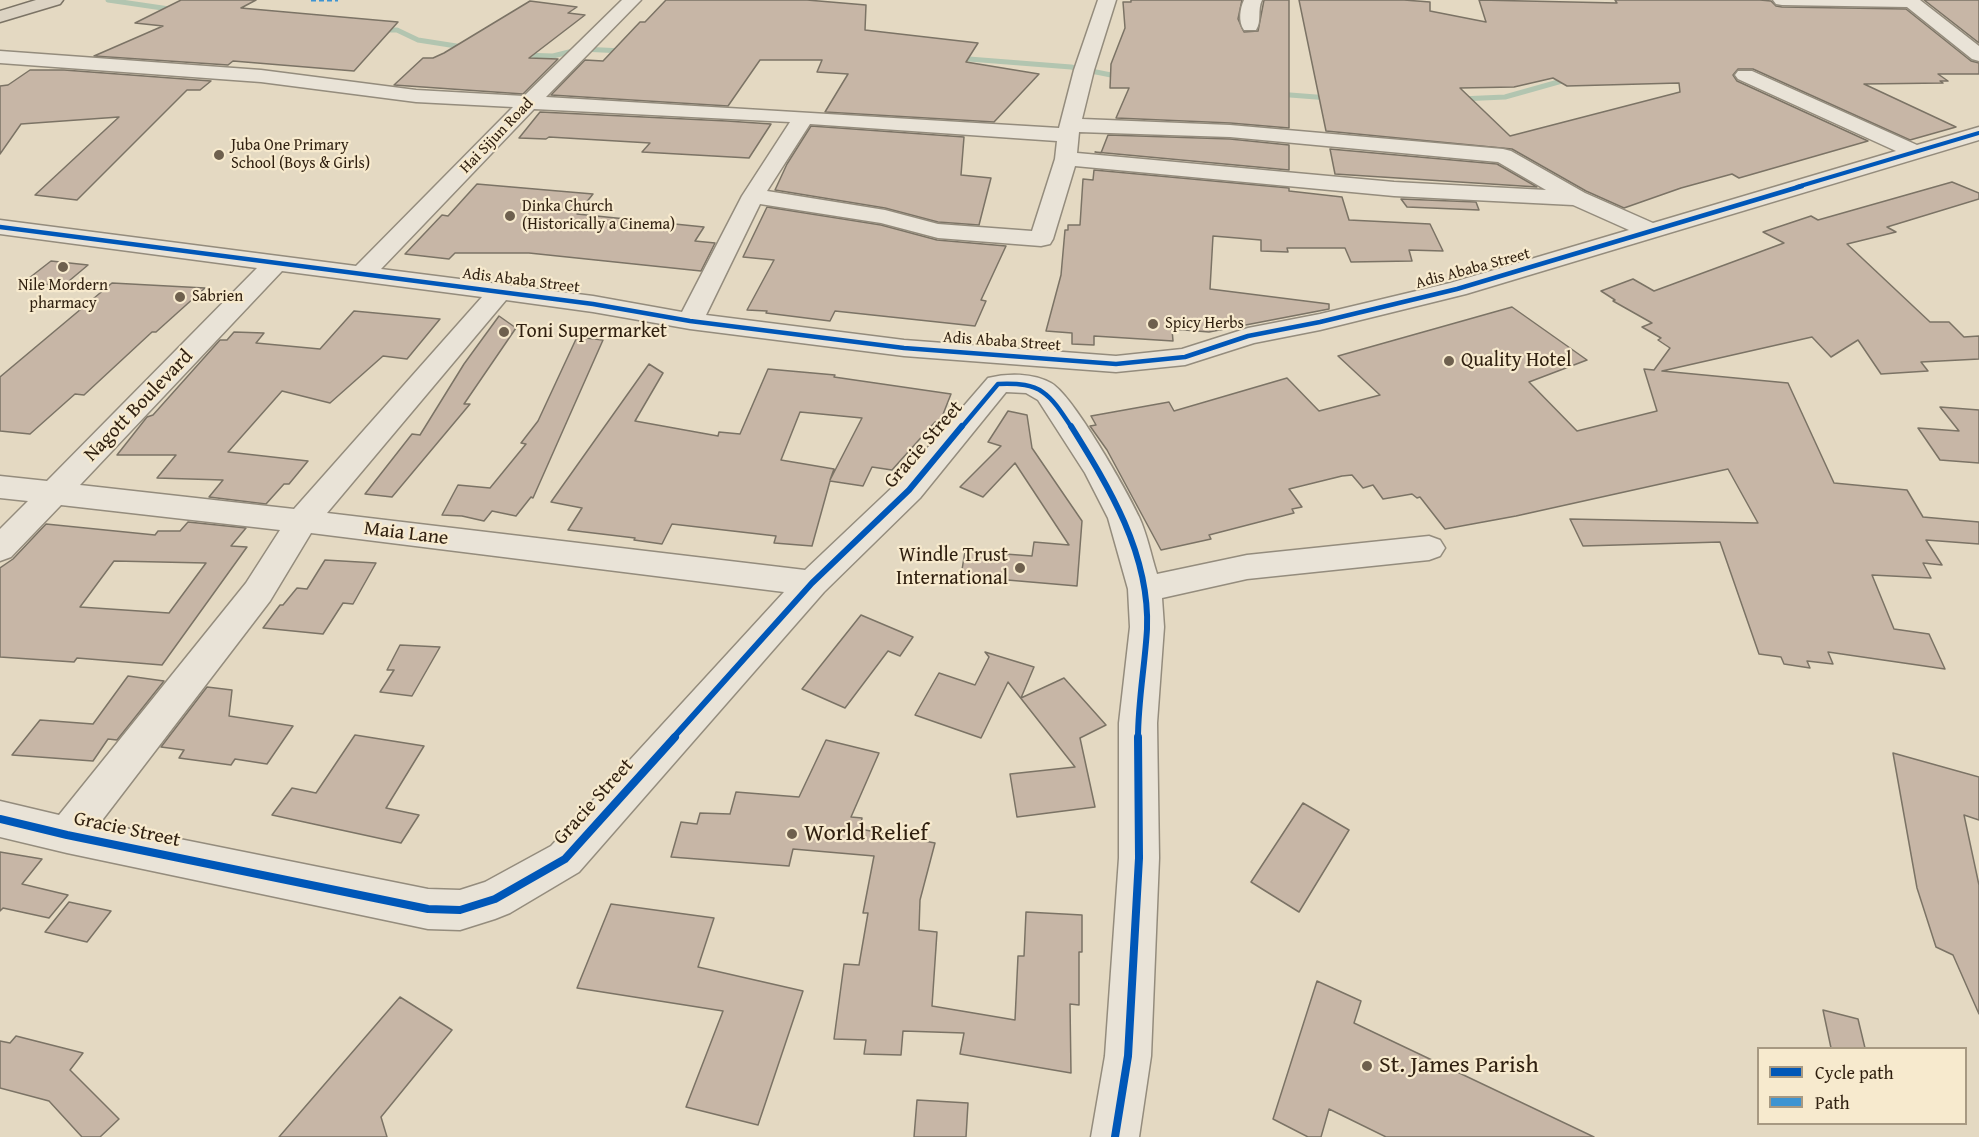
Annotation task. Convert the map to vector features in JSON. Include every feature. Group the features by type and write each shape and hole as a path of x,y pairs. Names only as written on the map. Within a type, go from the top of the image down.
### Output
{"main road":[{"path":"0,16 54,0"}],"street":[{"name":"Hai Sijun Road","path":"363,273 632,0"},
{"path":"753,196 885,217 938,231 1041,239 1066,159 1069,130 1084,70 1107,0"},
{"path":"1250,26 1250,6 1253,0"},
{"path":"1782,0 1911,1 1979,55"},
{"path":"0,57 264,77 369,88 416,96 1069,130 1230,131 1508,157 1577,198 1651,231"},
{"path":"1745,75 1914,151"},
{"path":"690,321 753,196 804,117"},
{"path":"1316,139 1316,181"},
{"name":"Adis Ababa Street","path":"0,227 363,273 593,304 690,321 904,348 1014,374 1185,357 1248,336 1320,322 1457,289 1849,173 1914,151 1974,139"},
{"path":"1066,159 1395,189 1577,198"},
{"name":"Nagott Boulevard","path":"0,549 277,262"},
{"path":"67,835 258,592 302,521 500,292"},
{"path":"1014,374 1049,394 1100,472 1124,518 1145,589 1147,627 1138,723 1139,858 1128,1056 1116,1137"},
{"name":"Gracie Street","path":"0,819 67,835 428,909 460,910 495,899 565,859 812,583 909,490 1014,374"},
{"name":"Maia Lane","path":"0,487 812,583"},
{"path":"1145,589 1247,567 1429,548"}],"building":[{"path":"181,0 256,0 241,8 398,22 354,71 233,61 228,65 94,56 163,26 135,23"},
{"path":"666,0 807,0 866,5 865,30 978,43 966,62 1039,74 994,122 825,112 848,74 817,72 822,60 760,60 728,106 551,95 585,60 603,61 640,22 645,22"},
{"path":"1131,0 1242,0 1238,19 1244,32 1258,31 1264,0 1289,0 1289,128 1116,118 1129,88 1110,88 1111,64 1125,28 1123,2 1131,2"},
{"path":"1299,0 1430,2 1430,11 1486,22 1479,0 1617,3 1615,0 1760,0 1771,1 1776,6 1782,7 1906,9 1971,61 1979,63 1979,74 1938,74 1948,81 1940,81 1943,83 1864,84 1956,127 1910,140 1753,69 1738,69 1733,75 1737,81 1868,141 1739,178 1732,174 1681,188 1624,208 1586,191 1512,149 1326,131","holes":["1553,78 1567,86 1679,83 1680,92 1510,136 1460,88 1514,87"]},
{"path":"1924,0 1979,0 1979,43"},
{"path":"530,1 577,7 568,13 585,15 529,58 558,59 523,94 394,85 423,58 433,58 444,53"},
{"path":"30,70 64,70 211,81 200,90 187,90 77,200 35,195 119,117 21,124 0,154 0,86 8,85"},
{"path":"540,112 771,124 749,158 642,152 650,143 549,137 546,139 519,138"},
{"path":"811,126 964,137 961,175 991,178 979,225 938,222 885,208 775,190 787,164"},
{"path":"1108,135 1230,139 1289,145 1289,170 1101,153"},
{"path":"1330,149 1497,164 1537,187 1335,174"},
{"path":"1094,170 1289,188 1289,191 1342,197 1349,220 1430,224 1443,251 1409,250 1412,261 1351,262 1345,248 1287,248 1288,252 1261,251 1261,240 1213,236 1210,289 1329,304 1329,309 1209,332 1172,329 1173,341 1094,336 1094,345 1072,344 1072,333 1046,331 1061,275 1065,230 1068,230 1068,225 1080,225 1083,179 1093,180"},
{"path":"1952,182 1979,193 1979,199 1887,227 1896,232 1847,244 1930,322 1949,322 1964,337 1979,336 1979,359 1921,362 1928,371 1881,374 1858,340 1831,357 1812,337 1662,371 1788,383 1834,483 1907,490 1923,517 1979,522 1979,544 1926,540 1942,565 1923,563 1931,578 1872,575 1894,629 1929,634 1945,669 1828,652 1833,664 1807,661 1810,668 1784,664 1781,657 1759,654 1720,542 1583,546 1570,519 1758,523 1728,469 1516,516 1445,529 1420,497 1417,498 1412,494 1383,499 1373,485 1363,488 1352,475 1342,476 1289,489 1302,507 1292,509 1294,513 1209,535 1211,539 1161,550 1107,450 1090,426 1096,425 1091,416 1169,402 1174,411 1287,378 1319,411 1380,395 1338,356 1512,307 1587,360 1529,382 1577,431 1657,411 1644,369 1654,370 1670,348 1658,340 1661,338 1642,327 1652,323 1613,301 1615,300 1601,291 1633,279 1654,291 1784,243 1763,232 1811,216 1818,220"},
{"path":"477,184 593,194 577,214 704,227 695,241 715,243 701,271 529,253 455,253 449,259 405,254 442,215 448,216"},
{"path":"1401,199 1476,202 1479,210 1407,207"},
{"path":"767,207 881,225 937,240 1006,246 981,300 986,301 975,326 835,311 830,321 747,310 774,260 743,257"},
{"path":"51,261 88,265 63,286 24,282"},
{"path":"112,283 205,288 156,332 152,332 84,395 75,394 30,434 0,431 0,377"},
{"path":"354,311 440,319 407,359 383,356 330,403 282,391 228,452 308,461 289,484 284,484 266,504 209,497 223,480 157,478 176,455 117,455 147,417 153,415 220,340 227,340 234,332 264,333 256,343 320,349"},
{"path":"499,316 516,328 464,404 470,404 392,497 365,494 412,434 420,435 464,364"},
{"path":"577,337 603,340 533,498 531,497 516,516 492,511 484,521 462,516 442,515 458,485 490,488 526,444 521,443 538,421"},
{"path":"649,364 663,373 635,421 718,436 719,432 740,434 768,369 835,375 834,377 951,394 940,422 935,422 892,470 872,467 863,486 830,481 812,546 774,543 776,536 672,524 662,544 634,540 635,538 568,530 582,508 551,502","holes":["800,412 862,418 830,480 834,469 781,460"]},
{"path":"1940,407 1979,410 1979,463 1940,460 1918,428 1959,431"},
{"path":"1008,411 1027,415 1032,448 1082,521 1077,586 961,576 965,551 1032,556 1034,542 1069,545 1015,463 983,497 960,487 1001,446 988,442"},
{"path":"188,522 246,528 231,546 247,547 162,665 77,658 74,662 0,657 0,568 13,559 46,524 155,535 158,531 180,531","holes":["114,561 206,563 169,613 80,607"]},
{"path":"325,560 376,563 353,604 343,603 323,634 263,628 280,605 283,605 297,588 307,589"},
{"path":"861,615 913,637 900,656 888,651 845,708 802,689"},
{"path":"400,645 440,647 412,696 380,692 394,670 387,670"},
{"path":"985,652 1034,667 1021,698 1064,678 1106,725 1080,738 1095,807 1017,817 1010,774 1075,767 1008,682 981,738 915,715 939,673 975,685 989,657"},
{"path":"128,676 164,681 117,740 108,739 93,761 12,755 40,720 93,724"},
{"path":"207,687 232,690 229,716 293,726 267,764 235,759 231,765 179,758 184,750 161,747"},
{"path":"355,735 424,746 386,808 419,815 401,843 272,815 292,788 316,793"},
{"path":"826,740 879,753 851,817 862,818 860,829 935,843 920,900 919,930 937,932 932,1006 1015,1020 1018,956 1024,956 1026,912 1082,915 1079,1005 1070,1004 1071,1073 960,1054 964,1033 903,1031 901,1055 864,1054 866,1040 834,1039 844,964 859,965 868,913 863,913 874,856 793,849 789,866 671,857 681,822 697,824 700,813 730,814 736,792 799,797"},
{"path":"1893,753 1979,777 1979,820 1964,815 1979,885 1979,1014 1953,955 1936,947 1917,888"},
{"path":"1303,803 1349,830 1299,912 1251,882"},
{"path":"0,852 42,859 22,884 68,895 49,918 3,908 0,911"},
{"path":"69,902 111,911 87,942 45,932"},
{"path":"611,904 714,918 698,967 803,991 758,1125 686,1107 723,1011 577,988"},
{"name":"St. James Parish","path":"1317,981 1361,1001 1354,1023 1594,1137 1386,1137 1329,1109 1321,1137 1308,1137 1273,1119"},
{"path":"400,997 452,1030 381,1117 387,1137 279,1137"},
{"path":"1823,1010 1858,1019 1865,1047 1831,1047"},
{"path":"16,1036 83,1053 70,1070 119,1119 100,1137 82,1137 49,1101 0,1088 0,1041 10,1043"},
{"path":"917,1100 968,1103 966,1137 914,1137"}],"waterway":[{"path":"108,0 176,10"},
{"path":"380,30 397,30 418,40 469,48"},
{"path":"521,55 553,56 581,49 623,51"},
{"path":"956,58 1071,67 1121,77"},
{"path":"1960,61 1979,61"},
{"path":"1460,99 1505,97 1569,79"},
{"path":"1277,94 1329,98"}],"marked path":[{"path":"311,0 338,0"}],"cycle path":[{"path":"0,227 593,304 690,321 904,348 1116,364 1185,357 1248,336 1320,322 1457,289 1979,133"},
{"path":"0,819 67,835 428,909 460,910 495,899 565,859 812,583 909,490 998,384 1029,384 1042,389 1054,400 1100,472 1124,518 1145,589 1147,627 1138,723 1139,858 1128,1056 1115,1137"}],"place":[{"name":"Juba One Primary School (Boys & Girls)","path":"219,155"},
{"name":"Dinka Church (Historically a Cinema)","path":"510,216"},
{"name":"Nile Mordern pharmacy","path":"63,267"},
{"name":"Sabrien","path":"180,297"},
{"name":"Spicy Herbs","path":"1153,324"},
{"name":"Toni Supermarket","path":"504,332"},
{"name":"Quality Hotel","path":"1449,361"},
{"name":"Windle Trust International","path":"1020,568"},
{"name":"World Relief","path":"792,834"},
{"name":"St. James Parish","path":"1367,1066"}]}
